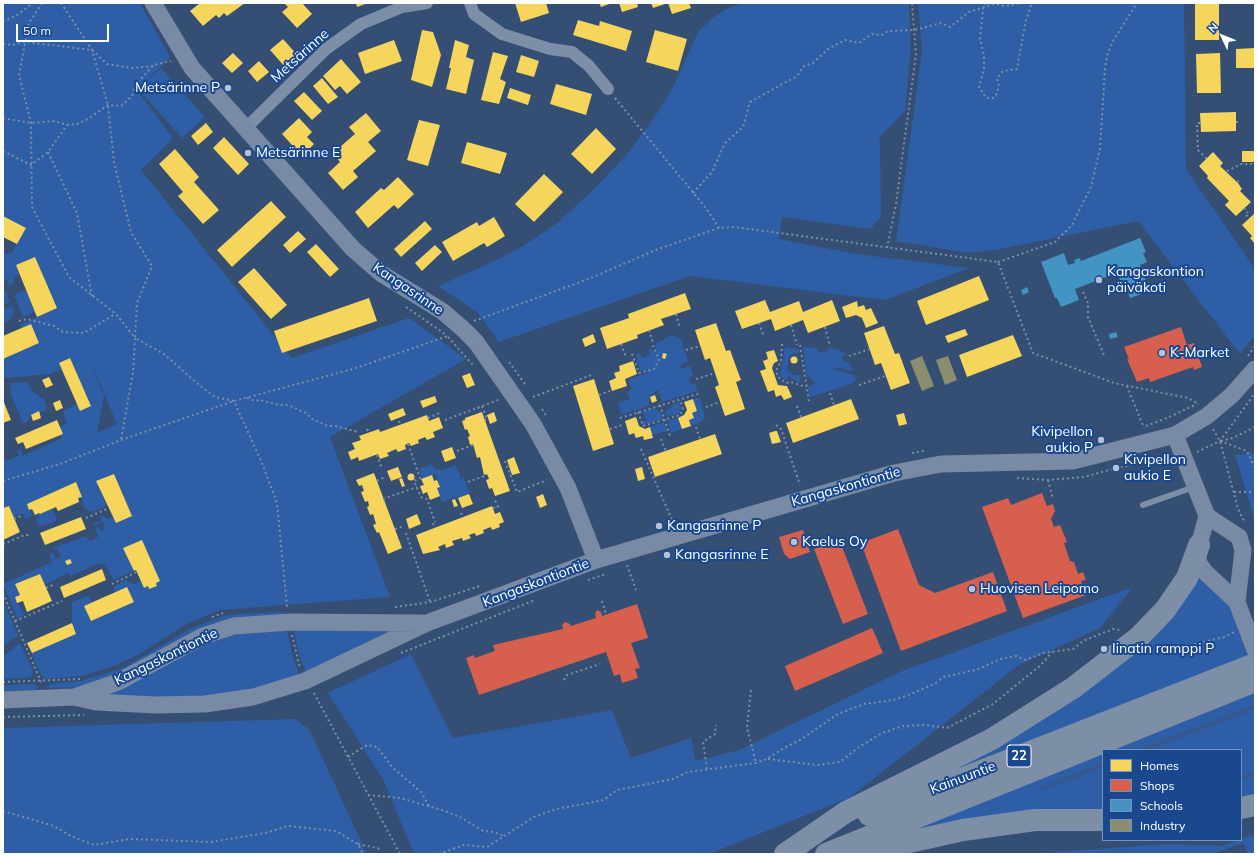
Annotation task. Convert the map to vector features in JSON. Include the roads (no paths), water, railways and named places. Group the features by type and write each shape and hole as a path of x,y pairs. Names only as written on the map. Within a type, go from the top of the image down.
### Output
{"highway":[{"path":"785,854 846,812 992,739 1073,688 1139,637 1165,610 1187,578 1199,545"},
{"name":"Kainuuntie","path":"785,854 872,814 1255,664"},
{"name":"Kainuuntie","path":"826,854 1255,681"},
{"path":"1242,808 1255,805"},
{"path":"856,854 963,830 1035,820 1102,820"}],"street":[{"name":"Kangasrinne","path":"153,3 192,68 353,249 382,274 442,311 476,342 533,424 568,488 596,560"},
{"name":"Metsärinne","path":"246,128 326,49 362,24 402,7 427,3"},
{"path":"470,3 474,14 502,34 550,49 572,52 589,66 608,89"},
{"name":"Kangaskontiontie","path":"3,700 74,697 96,702 156,706 205,704 252,697 305,681 427,623 596,560 909,469 941,464 1073,461 1175,435 1207,416 1232,395 1255,369"},
{"path":"1175,435 1207,516 1199,545 1198,562 1205,572 1239,607 1255,650"},
{"path":"1207,516 1239,537 1243,550 1239,607"},
{"path":"1199,545 1210,531 1219,528 1228,529"},
{"name":"Kangaskontiontie","path":"74,697 118,682 179,648 221,629 234,626 290,622 427,623"}],"lane":[{"path":"1143,505 1196,487"}],"waterway":[{"path":"1146,749 1255,707"},
{"path":"1043,788 1102,765"},
{"path":"1242,778 1255,774"}],"place":[{"name":"Metsärinne P","path":"228,88"},
{"name":"Metsärinne E","path":"248,153"},
{"name":"Kangaskontion päiväkoti","path":"1099,280"},
{"name":"K-Market","path":"1162,353"},
{"name":"Kivipellon aukio P","path":"1101,440"},
{"name":"Kivipellon aukio E","path":"1116,468"},
{"name":"Kangasrinne P","path":"659,526"},
{"name":"Kaelus Oy","path":"794,542"},
{"name":"Kangasrinne E","path":"667,555"},
{"name":"Huovisen Leipomo","path":"972,589"},
{"name":"Iinatin ramppi P","path":"1104,649"}]}
